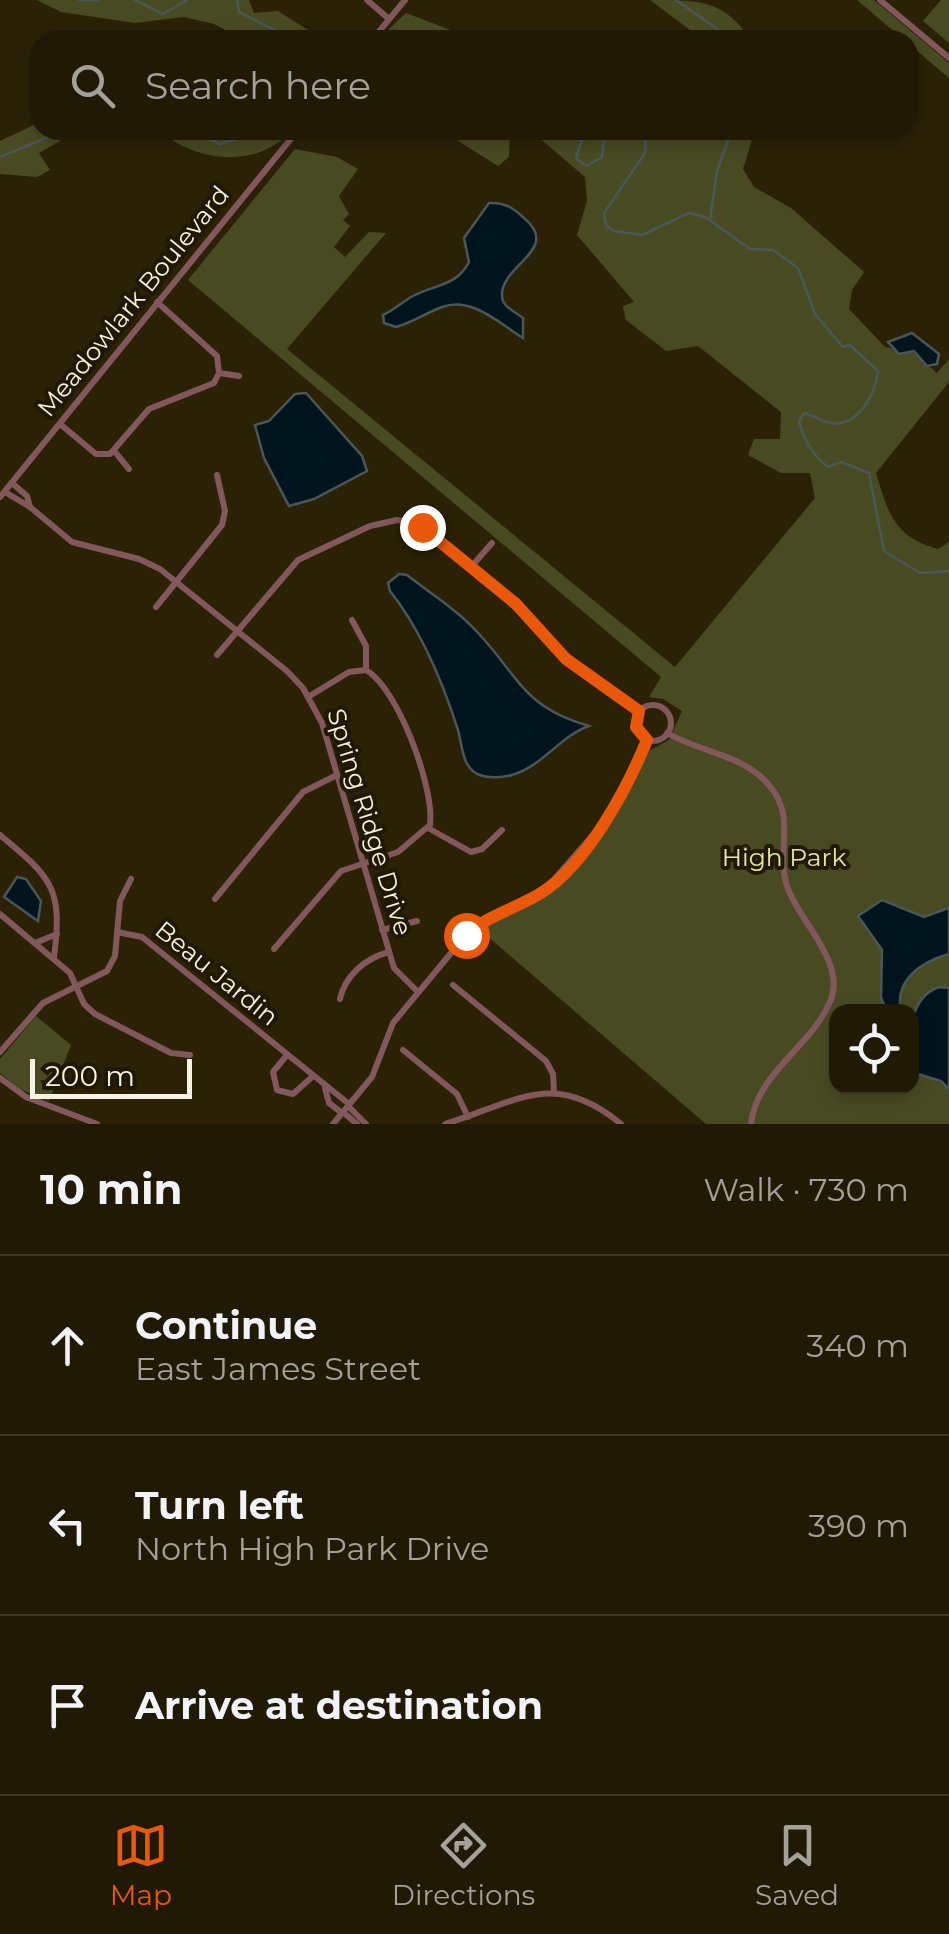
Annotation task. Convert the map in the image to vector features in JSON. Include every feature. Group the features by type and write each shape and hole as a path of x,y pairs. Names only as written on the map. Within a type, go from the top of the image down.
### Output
{"street":[{"path":"367,0 389,19"},
{"path":"380,30 405,0"},
{"path":"880,0 916,30"},
{"path":"919,33 949,58"},
{"name":"Meadowlark Boulevard","path":"2,494 290,140"},
{"path":"157,302 212,350 220,373"},
{"path":"220,373 239,376"},
{"path":"60,424 96,454 115,452 143,413 207,390 220,373"},
{"path":"115,452 129,470"},
{"path":"156,607 223,522 217,474"},
{"name":"Spring Ridge Drive","path":"12,483 27,496 30,507"},
{"name":"Spring Ridge Drive","path":"2,494 30,507 72,542 146,562 287,672 318,711 394,968 418,992"},
{"path":"217,655 298,560 397,520 416,523 516,604 566,659 639,711"},
{"path":"471,567 492,542"},
{"path":"274,948 331,879 362,862 398,852 428,828 430,805 400,710 366,670 368,651 352,620"},
{"path":"308,698 349,672 366,670"},
{"path":"654,705 667,711 671,719 667,733 659,740 647,740 636,727 639,711 654,705"},
{"path":"667,733 740,762 774,791 787,823 786,884 832,975 829,1006 759,1094 752,1124"},
{"path":"333,1124 372,1078 388,1031 474,928 544,891 614,810 647,740"},
{"path":"214,899 303,792 337,775"},
{"path":"428,828 471,852 482,849 502,830"},
{"path":"0,835 47,877 60,910 54,958"},
{"path":"0,1052 37,1008 102,975 111,966 120,901 132,879"},
{"path":"0,914 70,973 84,1004 96,1014 162,1049 190,1054"},
{"path":"382,930 417,921"},
{"name":"Beau Jardin","path":"117,932 142,936 324,1087 329,1102 366,1124"},
{"path":"35,943 57,934"},
{"path":"340,999 342,988 360,966 389,952"},
{"path":"454,985 546,1061 553,1074 554,1092"},
{"path":"403,1050 457,1094 468,1117"},
{"name":"Beau Jardin","path":"286,1055 274,1072 277,1090 293,1094 312,1077"},
{"path":"0,1078 26,1096 83,1122 97,1124"},
{"path":"445,1124 554,1092 584,1097 621,1124"},
{"name":"Beau Jardin","path":"345,1109 357,1124"}],"green space":[{"path":"37,0 249,0 254,13 278,11 308,30 225,30 184,17 135,23 61,12"},
{"path":"650,0 709,5 731,17 743,30 690,30"},
{"path":"857,0 874,0 910,30 892,30"},
{"path":"941,0 949,0 949,43 923,21"},
{"path":"406,13 451,30 388,30"},
{"path":"919,38 949,63 949,78 919,53"},
{"path":"30,127 30,140 62,140 39,153 50,170 37,177 0,174 0,141"},
{"path":"281,140 262,151 226,157 207,155 173,141"},
{"path":"457,140 510,140 509,157 498,166"},
{"name":"High Park","path":"542,140 752,140 743,169 754,187 791,208 864,272 852,290 849,309 885,347 914,353 937,373 949,359 949,382 876,473 889,511 902,530 938,549 949,542 949,1124 706,1124 480,930 557,885 618,812 649,751 669,740 682,711 663,699 649,697 661,677 188,280 295,149 337,157 358,169 339,196 349,214 343,220 350,226 334,247 345,257 369,232 386,233 287,349 675,667 815,498 810,473 781,473 748,455 754,439 780,439 781,412 698,346 666,351 626,320 623,306 634,302 577,235 587,201 585,177"},
{"path":"36,1016 71,1045 49,1101 20,1089 0,1073 0,1059"}],"water":[{"path":"489,203 512,209 534,229 533,249 510,275 502,296 507,306 523,318 523,338 485,313 464,305 442,307 396,327 384,323 383,315 413,296 451,281 464,270 469,262 464,238"},
{"path":"912,333 939,354 937,364 927,366 914,351 899,354 888,342"},
{"path":"306,393 362,456 367,471 314,499 289,506 264,458 255,425 269,421 295,394"},
{"path":"399,574 407,575 463,618 536,700 589,726 523,771 498,777 474,772 465,758 430,658 390,591 388,583"},
{"path":"17,877 26,879 41,901 38,921 4,897"},
{"path":"882,900 924,917 949,908 949,954 912,974 902,990 900,1004 884,1004 882,950 858,916"},
{"path":"939,987 949,988 949,1089 941,1081 919,1074 918,1004"}],"waterway":[{"path":"79,0 98,0"},
{"path":"135,0 163,14 187,0"},
{"path":"237,0 239,12 274,30"},
{"path":"676,0 719,30"},
{"path":"0,157 41,140"},
{"path":"211,140 220,144 233,140"},
{"path":"582,140 576,158 586,166 602,157 604,140"},
{"path":"646,140 645,153 604,213 606,225 614,231 642,235 689,213 705,217 750,249 773,250 798,268 815,314 843,347 850,345 878,371 869,400 847,421 827,422 804,413 799,422 807,441 828,467 841,462 869,473 884,551 920,573 949,571"},
{"path":"710,220 717,171 728,140"}],"route":[{"path":"422,527 516,604 566,659 639,711 637,732 647,740 614,810 560,876 544,891 481,923 466,935"}]}
